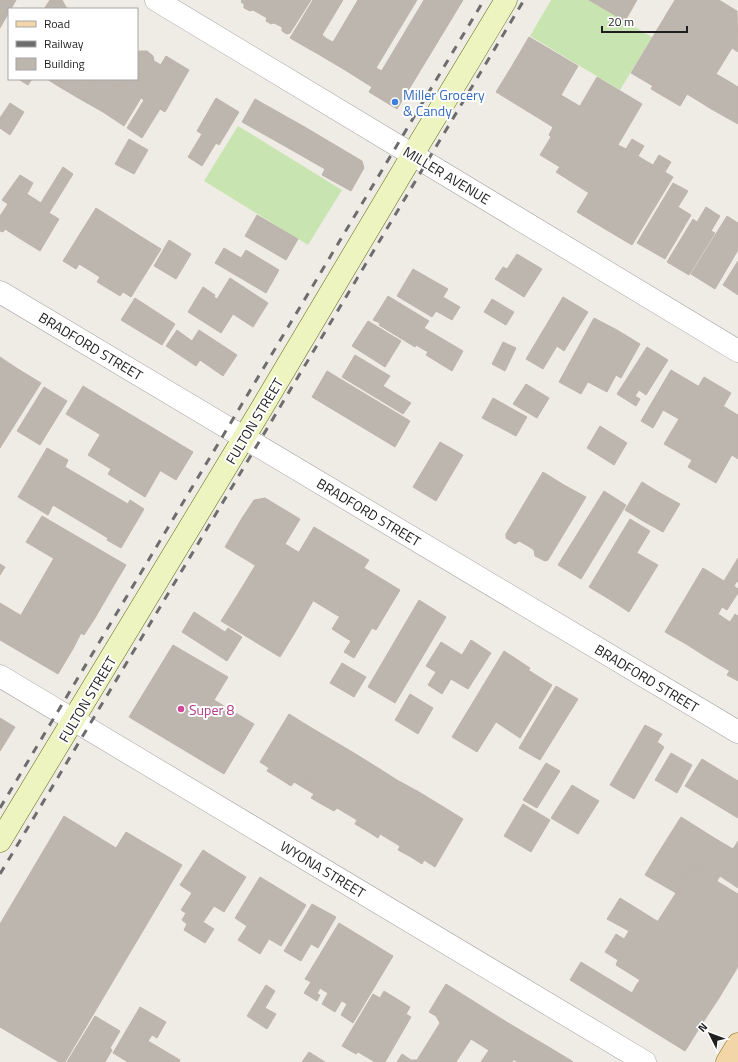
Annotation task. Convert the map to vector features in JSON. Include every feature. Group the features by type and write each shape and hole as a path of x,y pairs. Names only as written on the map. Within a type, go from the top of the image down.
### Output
{"main road":[{"path":"727,1062 738,1044"}],"street":[{"name":"MILLER AVENUE","path":"156,0 738,351"},
{"name":"FULTON STREET","path":"0,841 244,438 506,0"},
{"name":"BRADFORD STREET","path":"0,292 738,732"},
{"name":"WYONA STREET","path":"0,676 645,1062"}],"green space":[{"path":"551,0 589,0 652,37 620,90 530,36"},
{"path":"238,126 342,190 308,245 204,181"}],"building":[{"path":"0,0 16,0 12,8 8,8 8,14 0,28"},
{"path":"50,0 62,0 68,8 45,8"},
{"path":"242,0 278,0 267,18 253,10 250,11 244,8 244,4 241,2"},
{"path":"278,0 311,0 290,33 287,34 282,31 282,27 266,21"},
{"path":"313,0 343,0 322,35 327,39 318,54 290,38"},
{"path":"358,0 387,0 345,70 318,54 327,39 333,42"},
{"path":"387,0 417,0 376,68 382,71 372,87 345,70"},
{"path":"424,0 463,0 397,109 369,92"},
{"path":"589,0 637,0 625,21"},
{"path":"675,0 705,0 653,86 631,73"},
{"path":"705,0 719,0 737,11 680,106 651,89"},
{"path":"737,11 738,52 732,48 716,74 730,82 713,110 687,94"},
{"path":"529,37 578,66 561,95 512,66"},
{"path":"139,51 147,51 153,56 154,61 161,65 124,126 103,112 122,80 138,80"},
{"path":"166,56 189,70 165,112 160,109 142,138 127,128 144,100 141,98"},
{"path":"512,66 625,133 589,193 556,172 560,167 540,155 551,137 549,135 553,127 496,92"},
{"path":"597,77 642,104 625,133 580,106"},
{"path":"20,80 31,80 28,85"},
{"path":"49,80 61,80 58,86"},
{"path":"61,80 91,80 80,99 58,86"},
{"path":"91,80 122,80 103,112 80,99"},
{"path":"730,82 738,87 738,124 713,110"},
{"path":"216,98 239,112 219,145 216,143 202,166 188,157 202,134 197,131"},
{"path":"255,99 303,126 290,149 242,122"},
{"path":"10,103 24,112 10,135 0,128 0,118"},
{"path":"303,126 362,161 364,168 351,191 322,175 325,169 290,149"},
{"path":"129,139 148,150 134,174 115,164"},
{"path":"632,139 644,146 638,156 646,161 605,229 577,212 618,145 626,149"},
{"path":"659,155 671,162 665,172 673,177 632,245 605,229 646,161 653,165"},
{"path":"63,167 73,174 49,213 59,219 40,251 19,238"},
{"path":"20,175 33,183 27,194 41,203 19,238 5,229 3,232 0,231 0,216 8,204 2,200"},
{"path":"673,183 688,191 678,207 691,215 665,259 637,243"},
{"path":"706,207 720,216 711,231 715,233 689,275 667,262 693,219 697,222"},
{"path":"96,208 118,222 89,270 79,264 76,269 63,261"},
{"path":"257,215 298,239 286,260 245,236"},
{"path":"727,216 738,223 738,250 715,289 691,274"},
{"path":"118,222 140,236 107,288 97,282 100,277 89,270"},
{"path":"140,236 161,249 131,297 123,292 120,296 107,288"},
{"path":"169,240 191,254 176,279 154,266"},
{"path":"224,248 241,258 246,250 279,270 266,293 215,263"},
{"path":"517,254 542,269 524,297 495,279 503,267 507,269"},
{"path":"738,261 738,295 723,285"},
{"path":"413,269 448,289 443,297 460,307 452,320 436,311 432,317 397,296"},
{"path":"230,278 268,303 253,327 233,314 221,333 188,312 203,287 215,295 214,297 217,299"},
{"path":"388,296 429,321 424,328 463,351 452,371 426,355 428,352 416,345 415,347 379,325 380,323 373,320"},
{"path":"563,297 588,312 564,351 557,346 543,369 526,359"},
{"path":"135,298 175,324 162,345 121,320"},
{"path":"492,299 514,312 506,325 484,312"},
{"path":"594,318 617,330 581,394 559,382"},
{"path":"368,321 401,341 385,367 352,346"},
{"path":"177,330 192,341 199,330 237,355 223,376 200,360 196,366 166,346"},
{"path":"617,330 640,344 621,378 616,375 607,392 588,382"},
{"path":"503,342 516,348 505,371 492,364"},
{"path":"647,347 668,360 646,395 639,390 635,396 640,399 636,406 617,394"},
{"path":"355,355 390,376 383,386 411,403 403,414 342,377"},
{"path":"0,357 18,369 0,398"},
{"path":"18,369 41,383 0,448 0,398"},
{"path":"671,370 698,386 679,419 663,410 653,428 641,421"},
{"path":"327,371 410,421 395,447 312,397"},
{"path":"704,377 731,393 692,460 664,444"},
{"path":"526,384 549,398 537,418 513,404"},
{"path":"83,386 193,452 176,480 66,414"},
{"path":"44,387 67,401 40,445 17,431"},
{"path":"493,398 527,417 516,436 482,418"},
{"path":"723,406 738,415 738,444 716,483 688,467"},
{"path":"600,426 627,443 614,465 587,448"},
{"path":"100,435 160,471 145,497 108,474 111,469 88,455"},
{"path":"440,442 463,455 436,501 413,487"},
{"path":"738,444 738,459 732,455"},
{"path":"47,448 68,460 65,467 128,504 130,500 144,509 121,548 107,540 108,538 53,505 48,515 18,497"},
{"path":"543,472 564,485 528,546 519,541 515,544 506,538 506,534"},
{"path":"642,482 660,493 643,521 625,510"},
{"path":"564,485 586,497 548,560 545,561 535,556 534,550 528,546"},
{"path":"604,491 626,505 581,579 558,565"},
{"path":"660,493 680,504 663,532 643,521"},
{"path":"265,498 300,519 285,544 242,518 254,500"},
{"path":"42,516 126,565 110,592 26,542"},
{"path":"242,518 353,585 339,608 343,611 340,617 225,547"},
{"path":"630,519 650,531 609,599 589,587"},
{"path":"314,527 369,560 353,585 299,552"},
{"path":"637,553 658,565 629,612 609,599"},
{"path":"54,558 110,592 95,618 39,584"},
{"path":"738,558 738,582 727,576"},
{"path":"0,564 5,567 0,575"},
{"path":"255,566 313,601 297,629 238,594"},
{"path":"364,568 382,579 346,638 332,629 343,611 339,608"},
{"path":"703,568 724,581 686,644 665,632"},
{"path":"727,576 737,581 734,586 738,589 738,593 727,610 722,607 718,614 730,622 708,658 686,644"},
{"path":"382,579 400,590 376,630 372,628 354,658 344,652 351,641 346,638"},
{"path":"39,584 95,618 84,635 81,633 74,647 21,615"},
{"path":"238,594 297,629 280,657 221,621"},
{"path":"419,600 446,617 395,703 368,687"},
{"path":"0,603 74,647 58,674 0,640"},
{"path":"194,612 225,632 228,628 242,637 227,661 182,632"},
{"path":"735,614 738,616 738,657 730,671 708,658"},
{"path":"471,640 491,653 468,689 451,679 442,694 428,685 436,672 426,666 441,642 462,655"},
{"name":"Super 8","path":"173,645 228,677 214,700 254,724 224,774 129,717"},
{"path":"504,651 530,668 477,752 452,737"},
{"path":"738,657 738,681 727,675"},
{"path":"342,663 366,677 354,697 330,683"},
{"path":"528,670 552,685 520,738 496,722"},
{"path":"556,686 578,699 540,760 519,748"},
{"path":"410,694 433,708 418,734 395,720"},
{"path":"289,714 310,727 280,779 267,771 269,768 260,762"},
{"path":"0,718 15,727 0,751"},
{"path":"645,725 662,734 657,742 664,747 634,799 610,785"},
{"path":"310,727 332,740 304,788 294,782 291,786 280,779"},
{"path":"332,740 354,753 323,805 311,798 314,794 304,788"},
{"path":"354,753 375,766 347,814 337,808 334,811 323,805"},
{"path":"671,753 692,765 677,793 655,780"},
{"path":"702,759 738,781 738,818 685,786"},
{"path":"546,763 560,771 537,808 523,800"},
{"path":"375,766 397,780 367,831 355,824 357,820 347,814"},
{"path":"397,780 419,792 390,840 380,834 378,838 367,831"},
{"path":"572,785 599,801 578,834 551,818"},
{"path":"419,792 442,806 411,857 398,850 400,846 390,840"},
{"path":"523,804 550,820 531,852 504,836"},
{"path":"442,806 463,819 435,867 424,860 422,864 411,857"},
{"path":"64,816 116,848 126,832 182,865 65,1062 59,1062 0,1027 0,924"},
{"path":"681,817 716,839 698,870 692,866 686,877 655,858"},
{"path":"716,839 738,852 738,888 720,876 717,881 698,870"},
{"path":"738,841 738,852 733,849"},
{"path":"203,850 225,864 192,917 181,910 192,893 180,885"},
{"path":"655,858 686,877 676,893 645,875"},
{"path":"225,864 246,877 224,912 214,906 203,922 214,929 205,943 184,930 187,924 182,920 186,913 192,917"},
{"path":"692,866 738,894 738,932 676,893"},
{"path":"260,877 283,891 249,947 238,940 247,926 235,918"},
{"path":"283,891 306,905 281,946 269,939 260,954 249,947"},
{"path":"676,893 738,932 738,966 736,970 658,921"},
{"path":"620,898 736,970 719,998 624,939 629,931 607,919"},
{"path":"312,904 336,917 318,948 311,944 301,961 284,951"},
{"path":"339,923 357,934 323,990 320,988 317,994 320,995 317,1001 304,993 311,982 305,979"},
{"path":"357,934 375,945 335,1012 322,1004 328,993 323,990"},
{"path":"616,934 719,998 702,1024 637,984 640,980 616,965 618,960 605,952"},
{"path":"375,945 393,956 353,1023 341,1015 347,1004 342,1001"},
{"path":"581,962 632,993 637,984 702,1024 685,1051 570,980"},
{"path":"446,984 505,1021 487,1049 471,1039 456,1062 397,1062 402,1054 411,1060 417,1060 440,1023 436,1016 429,1012"},
{"path":"266,985 275,991 265,1008 276,1014 267,1029 247,1016"},
{"path":"384,991 410,1007 406,1014 411,1017 385,1062 375,1062 358,1052 356,1054 342,1046 373,994 380,998"},
{"path":"140,1007 166,1022 157,1038 152,1035 148,1041 153,1044 143,1062 128,1062 113,1053"},
{"path":"95,1016 120,1031 110,1048 112,1050 105,1062 67,1062"},
{"path":"505,1021 530,1036 512,1062 481,1062 489,1050 487,1049"},
{"path":"530,1036 552,1049 545,1062 518,1062 514,1060"},
{"path":"153,1044 180,1060 179,1062 143,1062"},
{"path":"552,1049 572,1061 573,1062 545,1062"},
{"path":"309,1052 325,1062 302,1062"}],"railway":[{"path":"0,808 484,0"},
{"path":"0,874 524,0"}],"place":[{"name":"Miller Grocery & Candy","path":"395,102"},
{"name":"Super 8","path":"181,709"}]}
